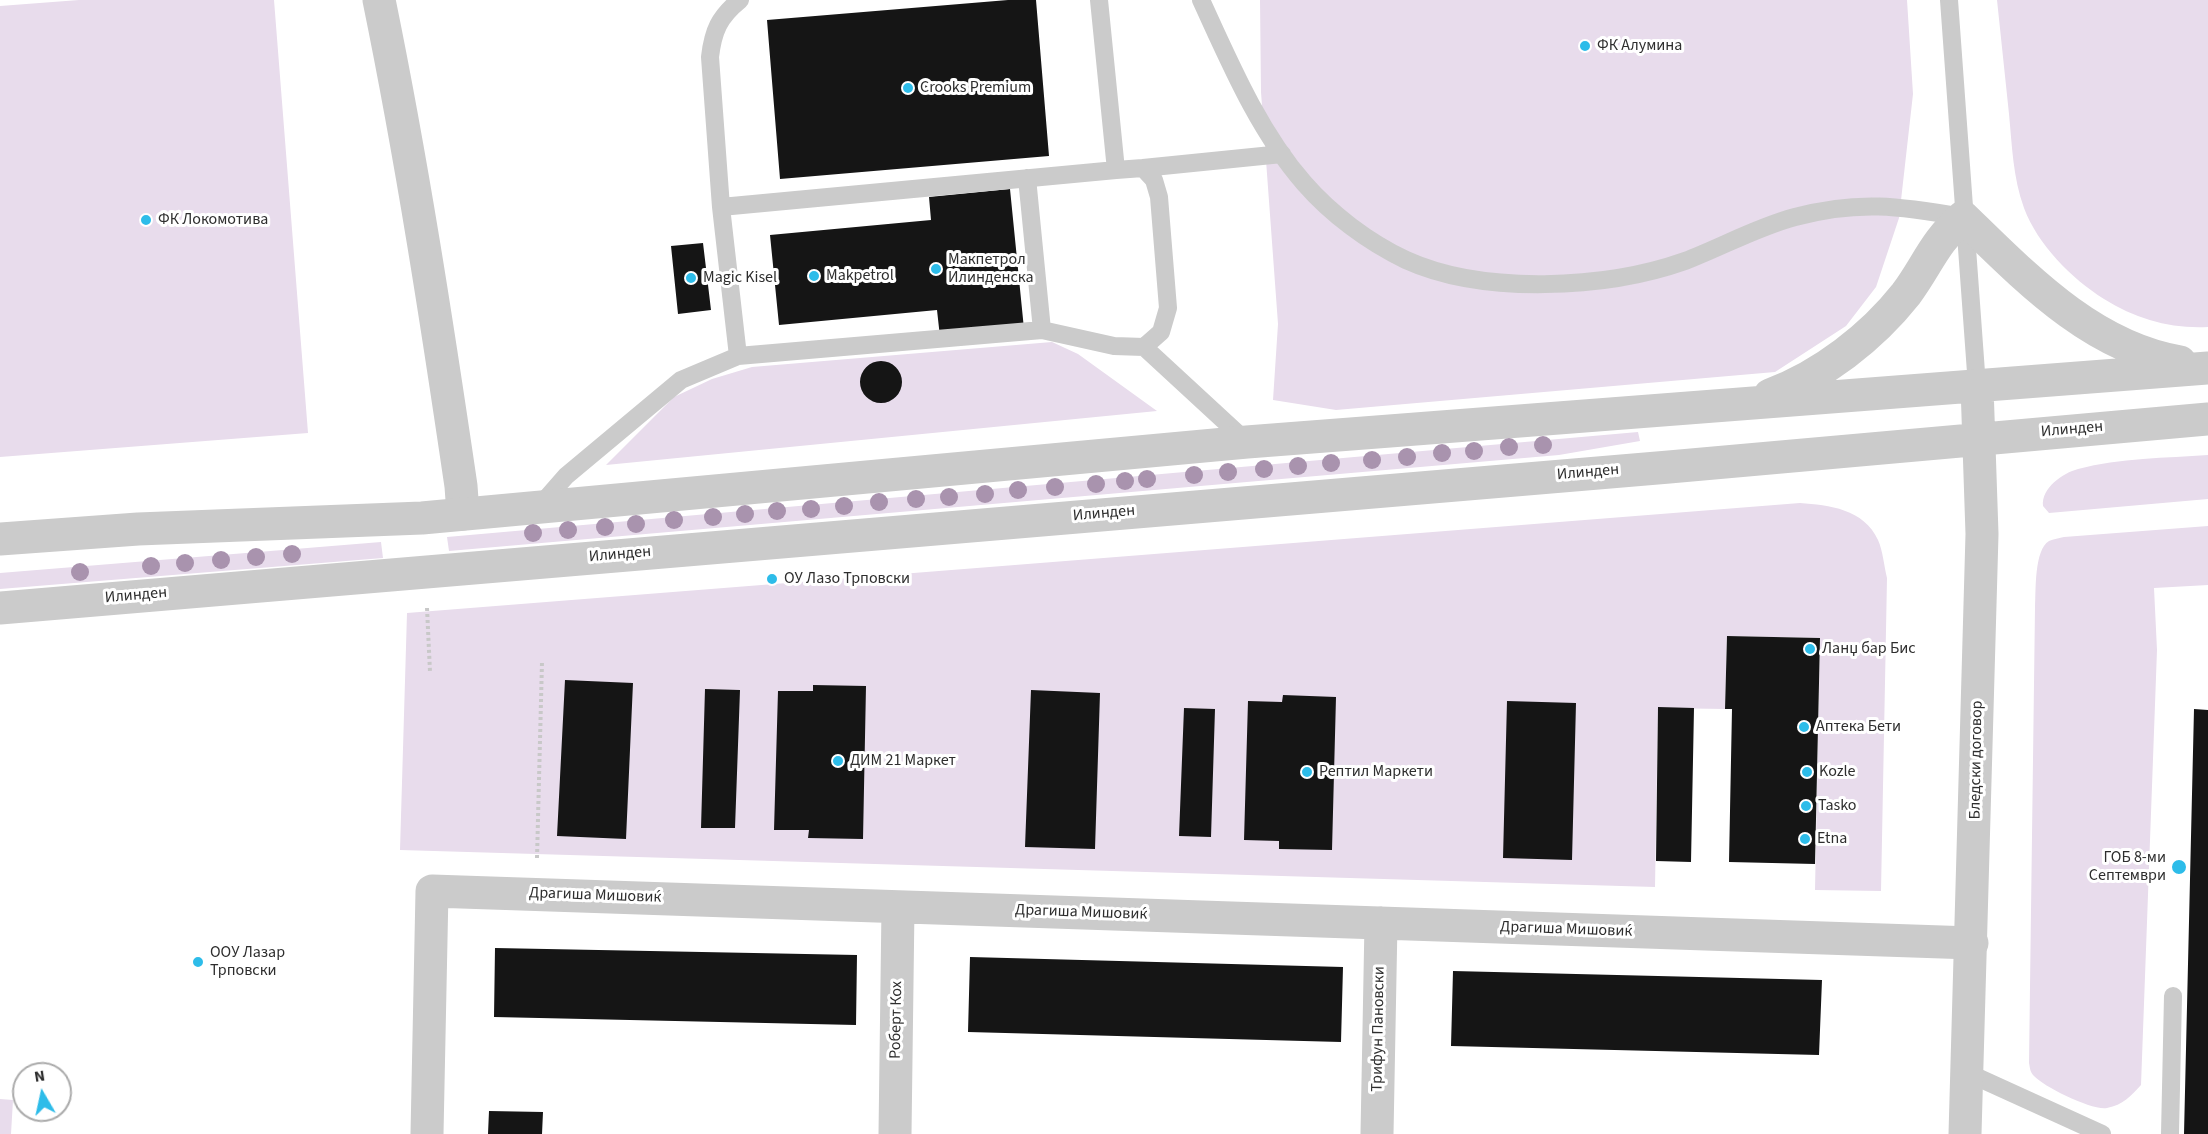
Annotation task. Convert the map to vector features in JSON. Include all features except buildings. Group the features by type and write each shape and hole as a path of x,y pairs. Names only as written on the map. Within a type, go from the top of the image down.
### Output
{"street":[{"path":"379,0 399,96 433,291 463,514"},
{"path":"1746,405 1792,387 1829,364 1858,342 1883,320 1906,294 1934,248 1949,229 1963,217 2037,287 2089,326 2118,343 2161,359 2208,367"},
{"path":"0,540 138,530 422,518 1246,442 1746,405 2208,367"},
{"name":"Бледски договор","path":"1965,1134 1982,534 1977,386"},
{"name":"Илинден","path":"0,608 1657,468 2208,418"},
{"name":"Драгиша Мишовиќ","path":"427,1134 432,891 1972,944"},
{"name":"Роберт Кох","path":"895,1134 898,907"},
{"name":"Трифун Пановски","path":"1377,1134 1381,923"}],"lane":[{"path":"738,356 721,207 710,57 713,34 720,21 740,0"},
{"path":"1099,0 1116,170"},
{"path":"1201,0 1244,92 1282,154 1304,184 1339,217 1386,249 1407,260 1440,271 1514,284 1598,280 1640,273 1684,261 1795,217 1833,209 1867,205 1906,207 1963,217"},
{"path":"1949,0 1977,386"},
{"path":"721,207 1282,154"},
{"path":"1143,168 1154,180 1159,197 1168,309 1161,332 1144,347"},
{"path":"1028,178 1042,330"},
{"path":"538,508 566,476 681,380 738,356 1042,330 1114,346 1144,347 1246,442"},
{"path":"2170,1134 2174,996"},
{"path":"1968,1073 2102,1134"}],"path":[{"path":"426,572 430,672"},
{"path":"537,894 542,662"}],"shaded area":[{"name":"ФК Локомотива","path":"79,0 274,0 308,433 0,457 0,6"},
{"path":"1260,0 1907,0 1913,94 1899,218 1876,287 1846,326 1775,372 1336,410 1273,400 1278,324 1261,92"},
{"path":"1997,0 2208,0 2208,327 2167,324 2141,317 2116,306 2092,291 2068,271 2038,235 2024,208 2015,173"},
{"path":"1052,342 1078,354 1157,411 606,465 674,397 712,379 752,367"},
{"path":"1638,432 1640,441 1559,455 449,551 447,537"},
{"path":"2208,455 2208,499 2049,513 2043,506 2043,499 2049,487 2066,474 2078,469 2127,461"},
{"path":"1800,503 1834,507 1855,515 1872,530 1882,554 1887,578 1881,891 1815,890 1820,638 1727,636 1725,709 1658,708 1655,887 400,850 407,613"},
{"path":"2208,526 2208,585 2154,588 2157,650 2141,1085 2122,1102 2113,1107 2100,1108 2080,1102 2039,1081 2030,1070 2029,1063 2035,608 2038,562 2044,546 2049,541 2064,537"},
{"path":"381,542 383,558 0,589 0,573"},
{"path":"0,1099 12,1100 11,1134 0,1134"}],"place":[{"name":"ФК Алумина","path":"1585,46"},
{"name":"Crooks Premium","path":"908,88"},
{"name":"ФК Локомотива","path":"146,220"},
{"name":"Макпетрол Илинденска","path":"936,269"},
{"name":"Makpetrol","path":"814,276"},
{"name":"Magic Kisel","path":"691,278"},
{"name":"ОУ Лазо Трповски","path":"772,579"},
{"name":"Ланџ бар Бис","path":"1810,649"},
{"name":"Аптека Бети","path":"1804,727"},
{"name":"ДИМ 21 Маркет","path":"838,761"},
{"name":"Рептил Маркети","path":"1307,772"},
{"name":"Kozle","path":"1807,772"},
{"name":"Tasko","path":"1806,806"},
{"name":"Etna","path":"1805,839"},
{"name":"ГОБ 8-ми Септември","path":"2179,867"},
{"name":"ООУ Лазар Трповски","path":"198,962"}]}
